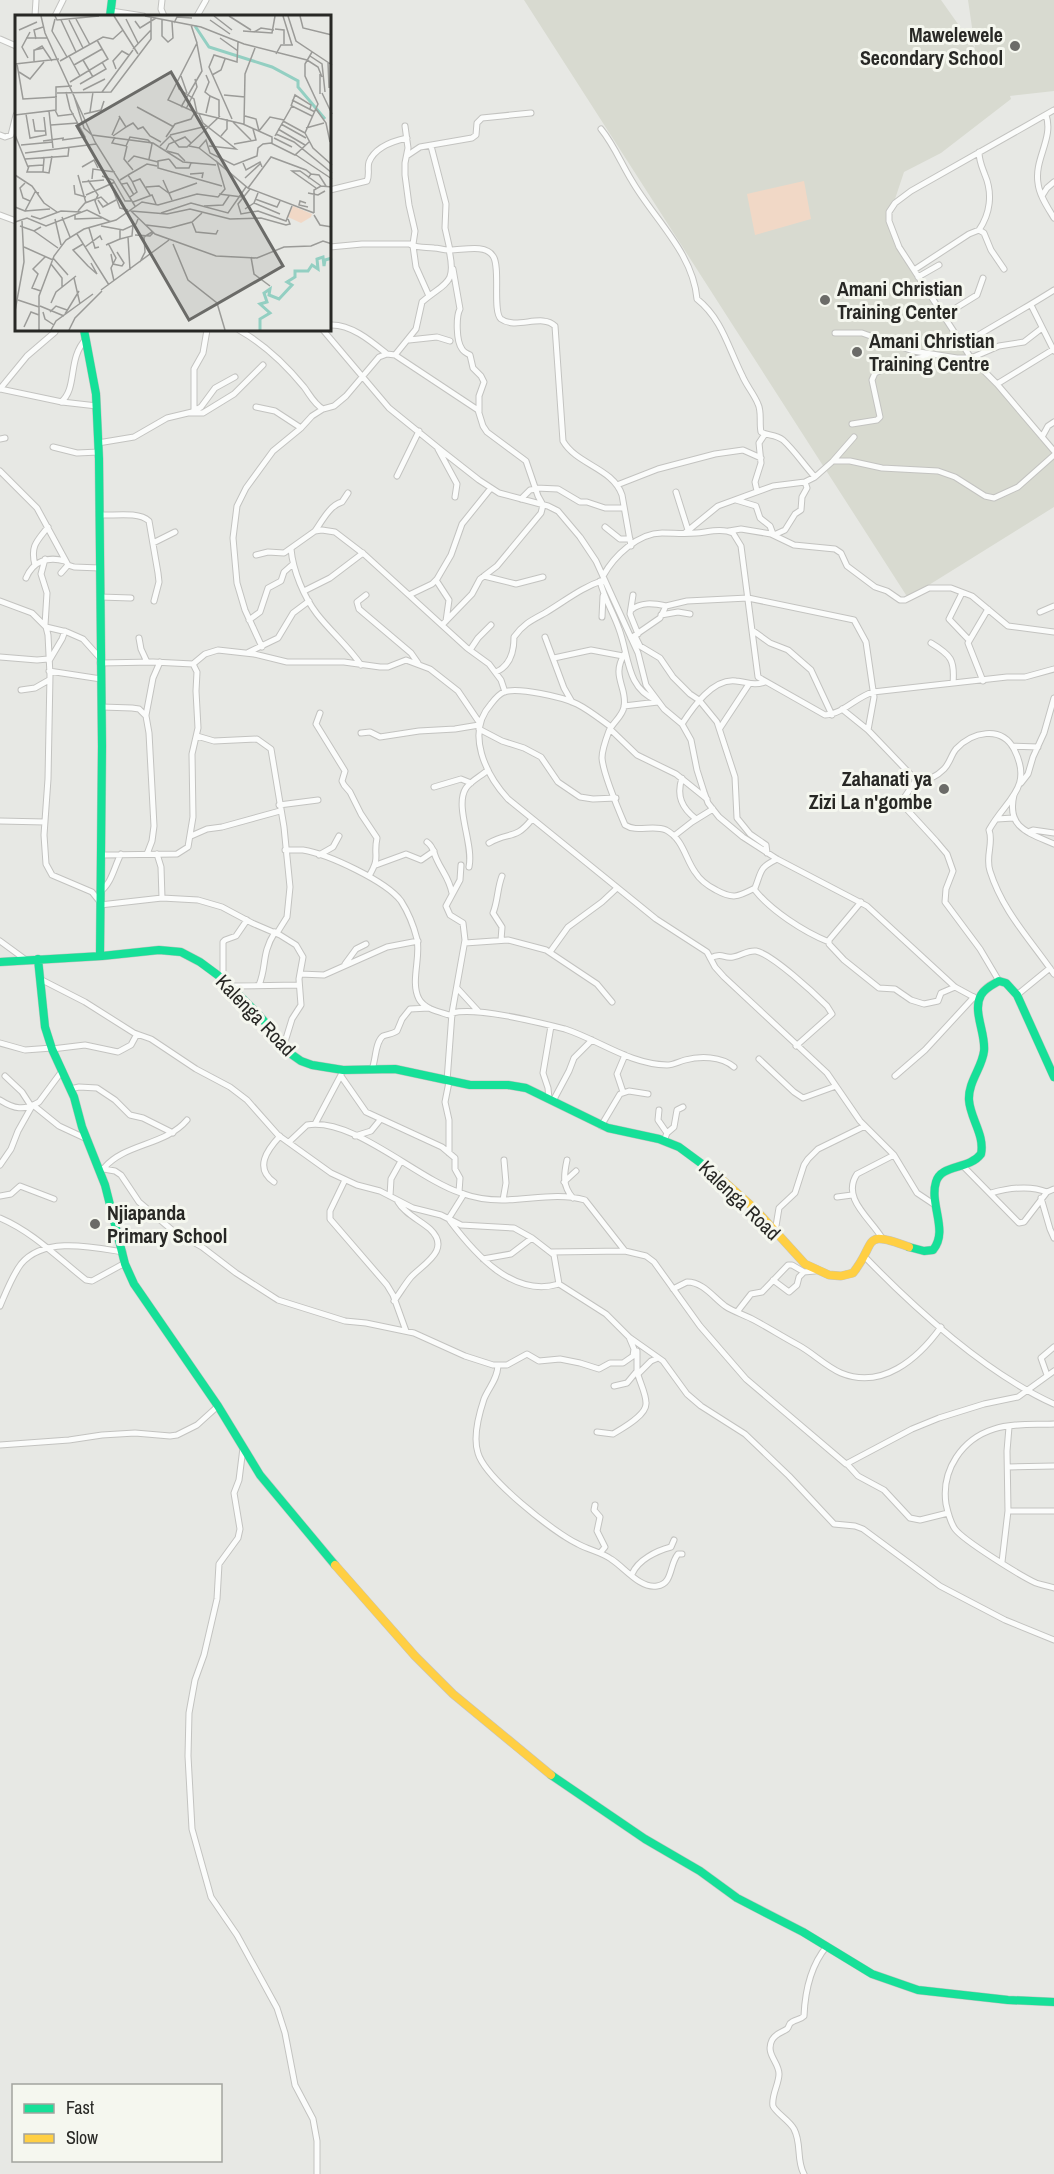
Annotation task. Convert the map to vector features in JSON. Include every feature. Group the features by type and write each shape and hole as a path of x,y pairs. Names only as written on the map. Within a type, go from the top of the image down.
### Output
{"street":[{"path":"35,15 36,0"},
{"path":"56,15 63,0"},
{"path":"112,0 111,14 127,15"},
{"path":"162,0 161,9 164,15"},
{"path":"198,15 206,0"},
{"path":"0,39 15,46"},
{"path":"1054,111 911,191 895,203 889,212 888,221 899,247 971,358 997,384 1054,451"},
{"path":"406,157 413,150 472,138 476,135 477,123 482,118 531,113"},
{"path":"1046,115 1051,129 1037,180 1042,196 1054,218"},
{"path":"0,135 5,137 11,135 15,119"},
{"path":"405,126 408,148 405,166 406,189 415,235 412,246 416,267 429,296"},
{"path":"601,129 616,150 631,181 673,239 696,286 697,299 715,316 723,330 742,376 759,407 760,428 765,434"},
{"path":"332,190 367,181 370,173 369,162 374,155 386,144 406,138"},
{"path":"431,146 446,204 445,228 460,309 456,315 460,345 463,351 470,355 473,368 482,376 484,382 479,396 482,423 487,432 526,461 543,505 538,516 497,566 484,576 472,594 445,622"},
{"path":"914,270 969,234 979,230 987,217 989,198 987,181 980,163 979,152"},
{"path":"1042,196 1054,182"},
{"path":"0,215 15,221"},
{"path":"979,230 984,233 991,250 1004,269"},
{"path":"332,247 362,244 450,250 480,249 493,256 499,317 507,322 547,321 555,326 563,441 574,454 617,485 622,495 631,546"},
{"path":"918,277 939,265"},
{"path":"395,355 418,326 421,303 446,285 453,269"},
{"path":"943,316 977,295 983,278"},
{"path":"962,345 1054,290"},
{"path":"997,384 1054,350 1031,305"},
{"path":"332,325 363,336 387,354"},
{"path":"835,333 862,333 930,355 971,358 999,346 1024,342 1042,328"},
{"path":"55,332 27,356 0,389 61,402 97,406"},
{"path":"84,332 97,406 99,452 102,707 100,956"},
{"path":"192,412 194,369 203,353 207,332"},
{"path":"242,332 275,357 323,409"},
{"path":"325,332 388,408 438,448 491,489 543,505 558,511 566,519 586,545 602,579 640,646 658,657 672,677 711,712 720,728 735,777 737,818 746,831 766,845 767,853"},
{"path":"409,340 437,337 450,342"},
{"path":"61,402 69,393 74,360 86,339"},
{"path":"262,647 239,594 235,574 233,538 237,506 246,488 273,450 301,428 312,416 339,403 379,357 387,354 395,355 479,412"},
{"path":"852,424 877,420 880,417 872,380 875,373 898,363 930,355"},
{"path":"192,412 200,414 227,399 264,365"},
{"path":"98,442 134,436 167,418 192,412 201,407 215,388 235,377"},
{"path":"256,408 275,411 301,428"},
{"path":"1042,437 1045,430 1054,422"},
{"path":"397,476 419,431"},
{"path":"757,491 755,480 761,458 759,443 765,434"},
{"path":"765,434 771,434 784,441 815,477"},
{"path":"687,532 712,509 735,499 779,485 805,482 815,477 854,437"},
{"path":"53,447 77,453 99,452"},
{"path":"438,448 457,482 454,497"},
{"path":"617,485 658,469 715,454 743,450 761,458"},
{"path":"833,461 850,461 882,468 938,471 955,477 985,496 994,498 1018,487 1054,456"},
{"path":"0,471 37,508 67,563"},
{"path":"773,534 785,531 794,515 801,510 802,498 807,488 805,482"},
{"path":"409,595 436,580 451,555 462,524 491,489"},
{"path":"521,499 530,490 558,489 580,502 605,508 624,508"},
{"path":"676,492 687,532"},
{"path":"256,555 268,552 284,553 291,549 315,531 335,504 342,502 348,493"},
{"path":"735,499 756,507 760,518 769,524 773,534"},
{"path":"99,515 137,515 147,518 151,526 159,582 154,601"},
{"path":"35,565 33,554 36,539 48,527"},
{"path":"605,527 617,537 630,539"},
{"path":"496,672 502,669 508,661 514,648 514,637 523,626 602,579 614,560 639,540 652,535 687,532 741,529 773,534 794,545 838,551 847,566 875,587 887,591 900,600 905,600 925,589 951,588 972,596 1008,626 1054,632"},
{"path":"315,531 335,532 363,553 409,595 445,622 470,650 496,672 505,692"},
{"path":"729,531 736,535 741,546 757,675 765,682 780,688 825,716 832,715 853,701 873,692 1025,677 1054,669"},
{"path":"153,543 175,532"},
{"path":"291,549 293,564 315,612 361,664"},
{"path":"304,591 330,578 363,553"},
{"path":"26,578 35,565 45,559 53,558 74,567 100,568"},
{"path":"45,559 41,574 47,593 45,626 49,680 48,779 44,854 48,870 59,879 92,892 100,904"},
{"path":"61,573 67,563"},
{"path":"249,620 260,612 268,588 281,581 284,572 293,564"},
{"path":"484,576 516,584 543,577"},
{"path":"602,579 602,617"},
{"path":"436,580 449,600 445,622"},
{"path":"962,593 949,619 969,640"},
{"path":"603,594 619,629 624,655 636,685 682,724 691,740 697,770 713,809 742,837 767,853 873,910 955,987 976,999"},
{"path":"366,595 357,602 358,609 411,653 418,663"},
{"path":"633,595 631,610 638,653 646,685 657,701"},
{"path":"99,597 131,598"},
{"path":"631,610 643,604 666,606 687,601 748,598 854,620 866,642 873,692 874,701 868,730"},
{"path":"0,601 32,613 45,626 65,631 85,640 100,661"},
{"path":"248,653 280,636 293,612 309,601"},
{"path":"635,636 651,626 666,606"},
{"path":"1041,612 1054,606"},
{"path":"983,681 969,646 969,640 988,609"},
{"path":"661,615 678,612 690,614"},
{"path":"470,650 491,624"},
{"path":"752,630 770,644 788,650 813,673 817,688 832,715"},
{"path":"48,660 61,642 65,631"},
{"path":"545,637 564,688 572,702"},
{"path":"139,638 147,662"},
{"path":"931,643 947,653 952,661 953,683"},
{"path":"100,661 193,664 212,650 248,653 298,663 335,662 380,668 406,660 418,663 439,675 458,691 479,725 502,741 524,748 541,758 558,782 580,797 615,798"},
{"path":"554,658 591,650 624,655"},
{"path":"624,655 619,671 624,706 622,714 611,728 602,759 623,820 628,827 660,828 674,836 701,881 719,892 736,897 743,896 754,889 764,866 777,859"},
{"path":"0,657 48,660"},
{"path":"147,854 154,826 146,716 151,687 160,662"},
{"path":"102,855 177,854 188,847 194,805 192,754 197,736 197,672 193,664"},
{"path":"49,671 101,679"},
{"path":"21,690 35,688 49,680"},
{"path":"682,724 699,700 722,684 730,681 749,684 765,682"},
{"path":"720,728 749,684"},
{"path":"707,799 682,778 637,755 611,728 572,702 519,690 505,692 498,695 488,706 479,725 484,763 496,786 508,799 656,919 707,952 724,977 796,1046 827,1072 849,1107 894,1155 917,1193 935,1205"},
{"path":"1054,698 1044,733 1028,774 989,830 992,840 988,850 989,868 1011,917 1054,974"},
{"path":"624,706 657,701"},
{"path":"102,707 139,709 146,716"},
{"path":"842,709 868,730 916,780 925,780 938,774 947,766 954,751 971,738 983,733 996,734 1006,739 1012,746 1021,771 1020,784"},
{"path":"320,713 316,720 317,726 345,771 342,782 377,838 376,864 369,876"},
{"path":"361,733 370,732 380,737 412,731 479,725"},
{"path":"197,736 214,741 258,739 268,745 272,754 290,887 290,904 287,916 265,949 261,980 258,985"},
{"path":"1012,746 1038,747"},
{"path":"469,867 471,856 462,800 464,791 488,770"},
{"path":"682,778 679,791 682,805 696,819"},
{"path":"434,787 461,779 471,783"},
{"path":"916,780 902,804 947,855 953,871 946,889 945,902 980,949 999,981 1006,983 1017,995 1054,1077"},
{"path":"1014,795 1013,818 1017,824 1028,832 1054,844"},
{"path":"191,836 207,829 222,827 280,808 318,800"},
{"path":"674,836 713,809"},
{"path":"997,819 1013,818"},
{"path":"489,843 498,838 517,834 532,819"},
{"path":"1,823 45,822"},
{"path":"1028,832 1033,830 1054,833"},
{"path":"319,855 333,847 339,836"},
{"path":"427,842 449,880 452,894"},
{"path":"285,850 303,850 369,876 399,899 418,941 417,990 421,1001 431,1008"},
{"path":"376,864 406,854 421,860 434,851"},
{"path":"100,892 108,884 121,854"},
{"path":"157,854 162,898"},
{"path":"449,1153 449,1120 445,1098 452,1014 465,943 465,930 463,924 450,915 447,910 447,901 460,880 461,865"},
{"path":"501,940 502,927 494,913 502,876"},
{"path":"550,951 568,927 595,908 617,888"},
{"path":"754,889 777,911 829,942 843,960 878,988 896,990 916,1002 935,1002 939,1000 941,993 955,987"},
{"path":"100,904 162,898 186,898 210,902 297,945 303,962 299,985 301,1005 292,1019 284,1046"},
{"path":"829,942 861,902"},
{"path":"223,979 223,942 236,936 247,920"},
{"path":"465,943 501,940 525,943 550,951 597,984 612,1002"},
{"path":"0,941 26,960"},
{"path":"300,974 324,975 394,945 418,941"},
{"path":"344,966 356,949 366,944"},
{"name":"Kalenga Road","path":"0,962 159,950 181,952 200,962 231,986 259,1015 291,1054 301,1061 342,1073 395,1069 448,1082 518,1086 601,1125 666,1137 728,1183 755,1209 797,1257 816,1271 838,1277 849,1275 857,1269 869,1242 872,1239 882,1238"},
{"path":"710,958 720,954 731,958 751,951 762,953 827,1006 832,1014 796,1046"},
{"path":"38,959 45,1028 87,1139 101,1168 124,1263 134,1284 218,1406 260,1474 356,1590 416,1656 478,1716 541,1768 621,1822 700,1871 719,1887 803,1932 861,1969 911,1989 1008,2000 1054,2002"},
{"path":"1017,995 1054,960"},
{"path":"40,979 85,1002 137,1034 151,1039 196,1069 230,1087 247,1100 280,1136 331,1173 345,1180 369,1186 413,1208 448,1218 460,1225 514,1228 532,1238 555,1257 559,1284"},
{"path":"895,1076 984,991 999,981"},
{"path":"231,986 299,985"},
{"path":"457,988 479,1012"},
{"path":"894,1155 857,1174 853,1181 852,1195 882,1238 926,1252 933,1251 940,1243 934,1192 937,1179 943,1172 964,1167 980,1157 982,1151 981,1139 969,1099 969,1090 984,1053 976,999"},
{"path":"372,1069 377,1057 377,1045 382,1037 395,1033 410,1009 431,1008 452,1014 463,1011 479,1012 551,1026 577,1033 625,1055 667,1065 705,1057 729,1063 734,1067"},
{"path":"551,1026 543,1073 551,1100"},
{"path":"0,1043 26,1050 86,1045 118,1052 131,1045 137,1034"},
{"path":"551,1100 569,1071 574,1058 592,1040"},
{"path":"623,1092 617,1074 625,1055"},
{"path":"759,1059 803,1098 836,1086"},
{"path":"0,1100 19,1109 32,1106 39,1102 62,1071"},
{"path":"342,1073 366,1112 435,1144 449,1153 456,1161 455,1169 460,1178 461,1193 448,1218"},
{"path":"315,1124 342,1073"},
{"path":"5,1076 22,1092 32,1106 59,1126 87,1139"},
{"path":"70,1089 97,1088 116,1100 130,1115 143,1118 173,1132"},
{"path":"601,1125 616,1097 623,1092 648,1094"},
{"path":"0,1165 11,1149 32,1106"},
{"path":"659,1110 658,1120 666,1137 674,1127 677,1110 683,1107"},
{"path":"101,1168 122,1155 173,1132 187,1120"},
{"path":"355,1136 371,1131 380,1120"},
{"path":"289,1143 307,1125 315,1124 338,1129 355,1136 461,1193 504,1200 531,1197 581,1198 587,1202 625,1251"},
{"path":"775,1232 780,1206 795,1193 804,1165 813,1153 865,1126"},
{"path":"274,1182 266,1177 264,1159 280,1136"},
{"path":"504,1160 506,1183 504,1200"},
{"path":"567,1160 567,1168 563,1176 567,1190 573,1198"},
{"path":"390,1196 391,1179 401,1161"},
{"path":"964,1167 991,1192 1016,1221 1021,1223 1041,1198 1054,1188"},
{"path":"101,1168 121,1175 140,1202 172,1230 202,1247 236,1273 278,1300 334,1318 406,1331 465,1356 498,1366 507,1365 527,1354 539,1361 560,1359 599,1369 608,1364 623,1363 632,1356 634,1350 629,1337"},
{"path":"564,1182 576,1171"},
{"path":"345,1180 330,1211 330,1219 387,1285 406,1331"},
{"path":"0,1196 11,1194 20,1186 54,1199"},
{"path":"991,1192 1034,1188 1047,1192"},
{"path":"837,1197 852,1195"},
{"path":"1041,1198 1054,1238"},
{"path":"394,1301 413,1275 436,1254 438,1242 437,1237 401,1207 397,1200"},
{"path":"422,1223 430,1213"},
{"path":"0,1218 51,1249 86,1280 92,1281 124,1263"},
{"path":"448,1218 469,1246 503,1275 528,1285 546,1287 559,1284 606,1314 629,1337 658,1358 694,1401 745,1434 834,1524 863,1529 940,1586 1005,1620 1054,1640"},
{"path":"483,1258 511,1254 532,1238"},
{"path":"0,1306 22,1263 36,1253 69,1245 123,1252"},
{"path":"551,1252 625,1251 650,1258 700,1326 746,1379 833,1455 847,1464 858,1476 884,1490 910,1518 920,1520 948,1514"},
{"path":"864,1256 897,1290 951,1337 1026,1391 1054,1404"},
{"path":"737,1312 751,1294 761,1293 790,1265 804,1272 816,1271"},
{"path":"773,1280 789,1292 797,1285 799,1277 804,1272"},
{"path":"673,1289 687,1282 694,1283 724,1305 804,1348 835,1370 848,1375 878,1377 893,1372 927,1347 941,1327"},
{"path":"597,1432 613,1434 645,1411 646,1400 637,1372 636,1353 639,1344"},
{"path":"1047,1375 1041,1358 1054,1347"},
{"path":"614,1386 625,1384 637,1372 658,1358"},
{"path":"498,1366 496,1377 484,1400 476,1441 483,1466 537,1517 578,1545 600,1553 649,1586 662,1585 668,1580 674,1559 678,1554 682,1554"},
{"path":"847,1464 904,1433 939,1418 1013,1398 1054,1371"},
{"path":"0,1445 135,1433 177,1435 196,1425 218,1406"},
{"path":"1054,1424 996,1428 985,1432 964,1448 953,1461 946,1477 945,1497 948,1514 956,1530 963,1537 1036,1583 1054,1588"},
{"path":"1002,1562 1008,1511 1009,1427"},
{"path":"243,1448 239,1480 234,1493 240,1529 236,1541 219,1563 217,1599 204,1655 195,1680 189,1713 188,1764 192,1829 211,1898 237,1935 277,2008 285,2033 295,2085 313,2119 317,2141 317,2174"},
{"path":"1008,1467 1054,1466"},
{"path":"595,1505 594,1510 600,1518 597,1531 605,1547 600,1553"},
{"path":"1008,1511 1054,1511"},
{"path":"632,1574 634,1568 640,1563 656,1552 671,1547 674,1540"},
{"path":"804,2174 800,2165 799,2141 794,2129 774,2108 773,2101 779,2072 772,2059 771,2044 776,2034 804,2016 810,1980 820,1955 827,1946"}],"shaded area":[{"name":"Amani Christian Training Center","path":"524,0 941,0 975,48 968,0 1054,0 1054,91 1010,96 1011,99 941,153 904,172 889,217 897,242 971,358 1054,452 1054,507 908,598"},
{"path":"804,181 811,219 755,235 747,194"}],"traffic: fast":[{"path":"110,15 112,0"},
{"path":"84,332 96,394 99,459 102,746 100,956"},
{"path":"0,962 159,950 181,952 200,962 223,979 259,1015 291,1054 301,1061 343,1070 395,1069 470,1085 508,1085 526,1088 608,1128 659,1139 679,1147 717,1175"},
{"path":"38,959 45,1027 52,1049 74,1097 82,1127 105,1185 125,1264 134,1284 218,1406 260,1475 335,1565"},
{"path":"909,1247 924,1251 933,1250 939,1234 935,1199 936,1182 943,1172 970,1163 981,1154 981,1140 970,1107 969,1093 984,1051 979,1001 981,995 999,981 1006,983 1017,995 1054,1077"},
{"path":"551,1775 645,1839 700,1871 737,1898 803,1932 872,1974 918,1990 1008,2000 1054,2002"}],"traffic: slow":[{"path":"717,1175 755,1209 805,1264 829,1275 841,1276 853,1273 869,1246 876,1239 909,1247"},
{"path":"335,1565 415,1656 453,1694 551,1775"}],"place":[{"name":"Mawelewele Secondary School","path":"1015,46"},
{"name":"Amani Christian Training Center","path":"825,300"},
{"name":"Amani Christian Training Centre","path":"857,352"},
{"name":"Zahanati ya Zizi La n'gombe","path":"944,789"},
{"name":"Njiapanda Primary School","path":"95,1224"}]}
